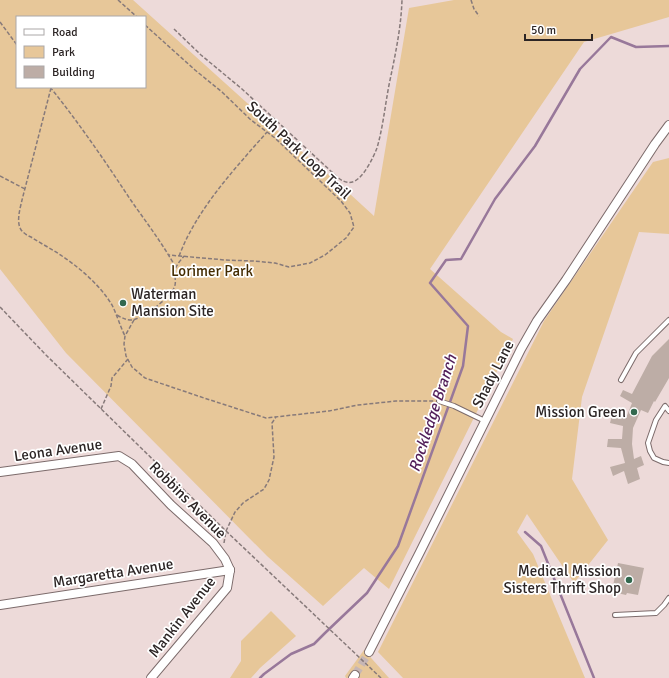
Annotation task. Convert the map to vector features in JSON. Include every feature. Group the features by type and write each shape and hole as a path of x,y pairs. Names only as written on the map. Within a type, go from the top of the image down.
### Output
{"street":[{"name":"Shady Lane","path":"369,652 521,349 537,322 669,125"},
{"name":"Leona Avenue","path":"0,472 119,456"},
{"name":"Robbins Avenue","path":"119,456 132,464 171,505 213,543 225,559 230,570"},
{"name":"Margaretta Avenue","path":"0,605 230,570"},
{"name":"Mankin Avenue","path":"151,678 227,588 230,570"}],"lane":[{"path":"621,380 636,353 669,320"},
{"path":"439,401 454,406 485,421"},
{"path":"667,405 669,411"},
{"path":"667,405 656,420 648,443 654,458 669,463"},
{"path":"615,615 656,613 669,598"}],"path":[{"path":"118,0 136,16"},
{"path":"174,29 201,55 242,89 334,174 345,182 350,182 356,180 365,171 376,149 396,52 402,0"},
{"path":"471,0 474,9 479,16"},
{"path":"0,22 16,44"},
{"name":"South Park Loop Trail","path":"146,25 195,70 222,92 251,120 275,138 340,201 350,214 354,227 346,238 325,255 310,263 289,267 275,263 184,256"},
{"path":"50,88 18,222 22,232 59,254 74,265 98,287 111,304 125,336"},
{"path":"50,88 76,121 169,255 176,268 176,282 174,289 169,296 134,320 125,336 124,344 126,356 132,367 145,378 266,418 329,411 358,405 396,401 439,401"},
{"path":"179,256 188,234 208,203 267,132"},
{"path":"0,176 25,189"},
{"path":"169,255 184,256"},
{"path":"176,268 184,256"},
{"path":"0,307 46,355 226,531 381,678"},
{"path":"117,315 126,320 134,320"},
{"path":"101,409 111,386 112,378 128,359"},
{"path":"218,550 224,542 226,531 235,512 243,503 264,489 268,480 274,457 272,423 276,417"}],"green space":[{"name":"Lorimer Park","path":"0,0 133,0 374,216 409,8 454,0 669,0 669,17 584,42 430,269 501,332 513,339 389,589 364,568 323,606 267,556 66,353 0,269"},
{"path":"669,158 669,234 639,232 582,397 572,479 608,540 574,583 527,514 517,532 533,554 585,678 403,678 378,652 544,321 653,162"},
{"path":"271,611 296,636 251,678 230,678 241,661 241,641"},
{"path":"364,650 389,678 346,678 345,676"}],"building":[{"name":"Mission Green","path":"669,339 669,378 648,413 641,410 633,428 632,444 634,459 641,456 644,465 637,468 640,479 628,484 624,471 613,476 610,467 625,463 621,448 607,447 608,439 622,439 623,426 610,423 612,415 626,418 632,403 620,396 623,390 632,394 652,356"},
{"path":"618,563 644,568 638,595 627,593 626,595 612,590"}],"waterway":[{"name":"Rockledge Branch","path":"260,678 291,654 314,644 367,593 398,546 463,366 468,326 430,283 446,260 461,259 495,199 535,146 580,69 611,37 636,47 669,46"},
{"path":"525,532 541,546 594,678"}],"tunnel":[{"path":"355,675 369,652"}],"place":[{"name":"Waterman Mansion Site","path":"123,303"},
{"name":"Mission Green","path":"634,412"},
{"name":"Medical Mission Sisters Thrift Shop","path":"629,580"}]}
